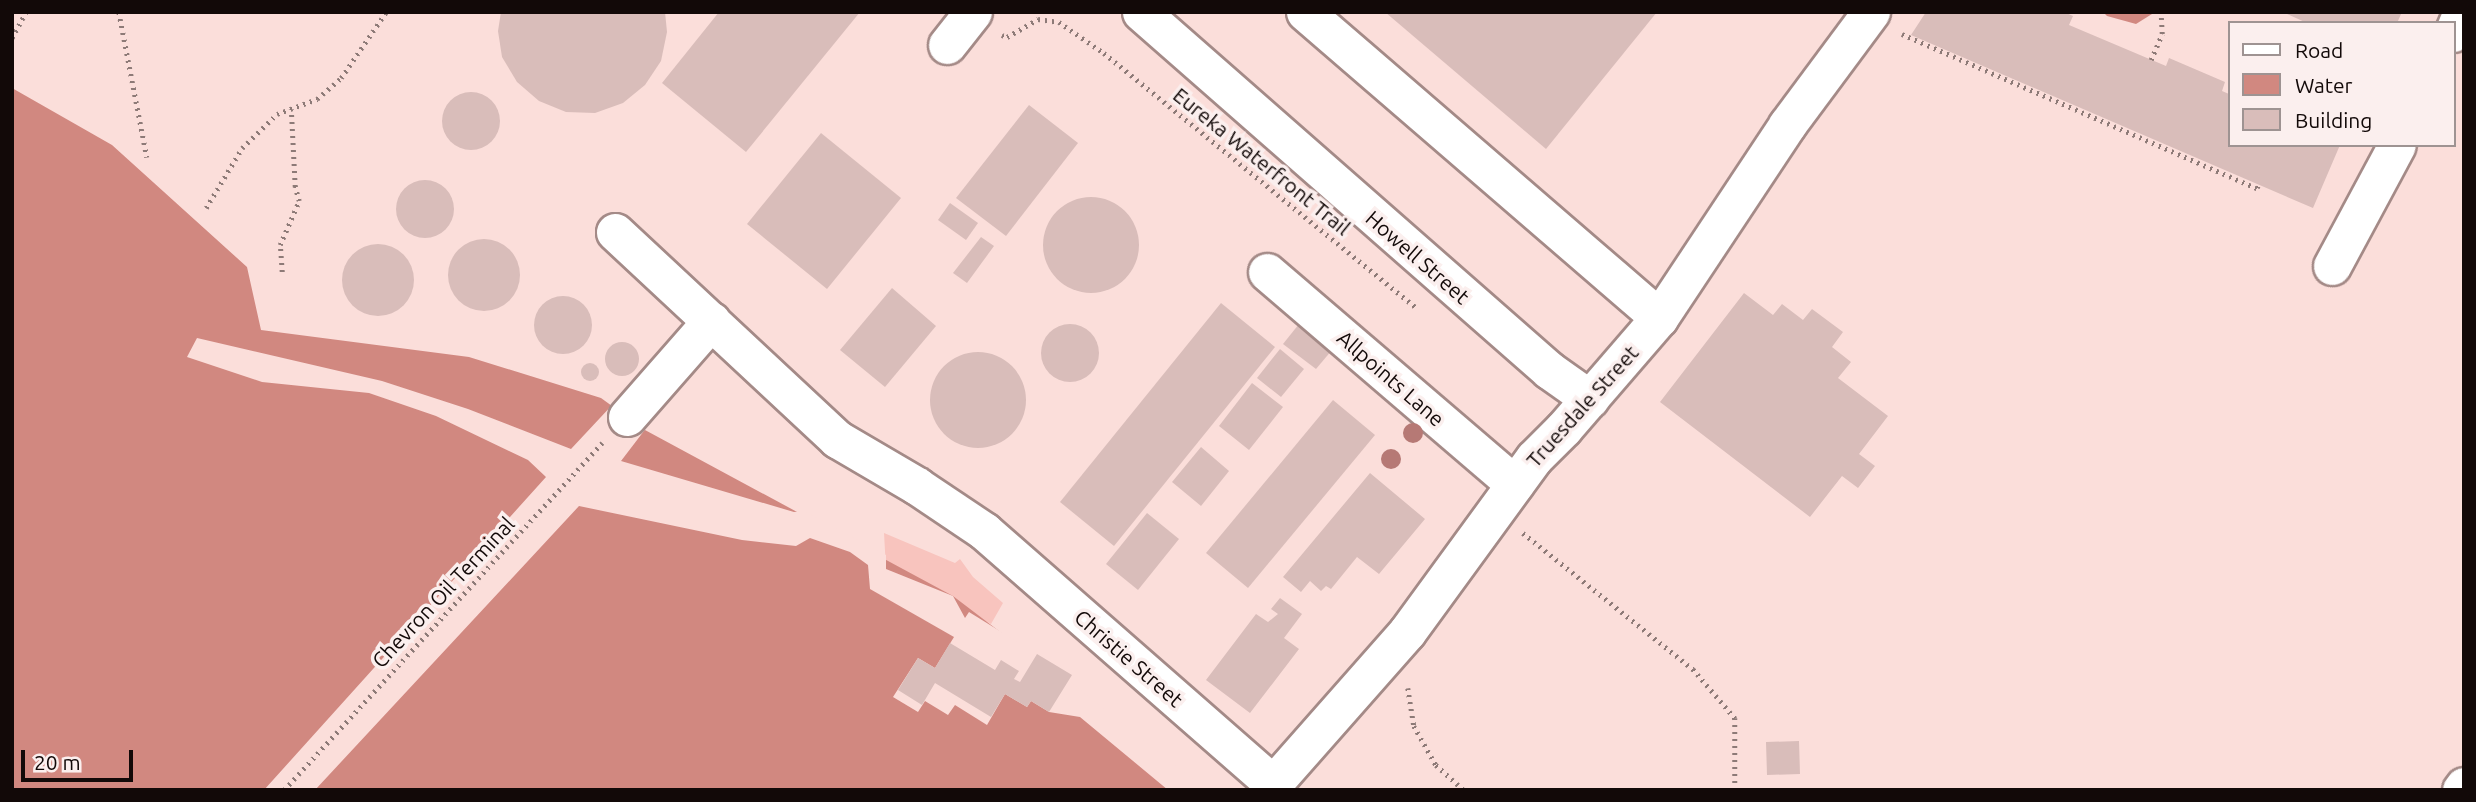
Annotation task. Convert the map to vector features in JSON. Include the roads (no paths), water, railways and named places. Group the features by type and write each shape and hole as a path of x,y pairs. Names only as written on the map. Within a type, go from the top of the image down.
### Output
{"street":[{"name":"Howell Street","path":"1141,12 1250,112 1549,370 1590,399"},
{"path":"1305,12 1659,318"},
{"name":"Truesdale Street","path":"1273,784 1407,632 1534,458 1590,399 1659,318 1787,125 1871,12"},
{"path":"2455,28 2462,12"},
{"path":"2332,266 2396,147"},
{"name":"Christie Street","path":"615,232 837,439 917,486 984,531 1273,784"},
{"name":"Allpoints Lane","path":"1267,272 1505,497"},
{"path":"627,416 711,321"}],"water":[{"path":"2103,12 2152,14 2136,24 2107,16"},
{"path":"12,88 112,145 247,267 261,330 469,357 601,398 645,430 953,596 1108,714 1189,781 1210,790 12,790"}]}
